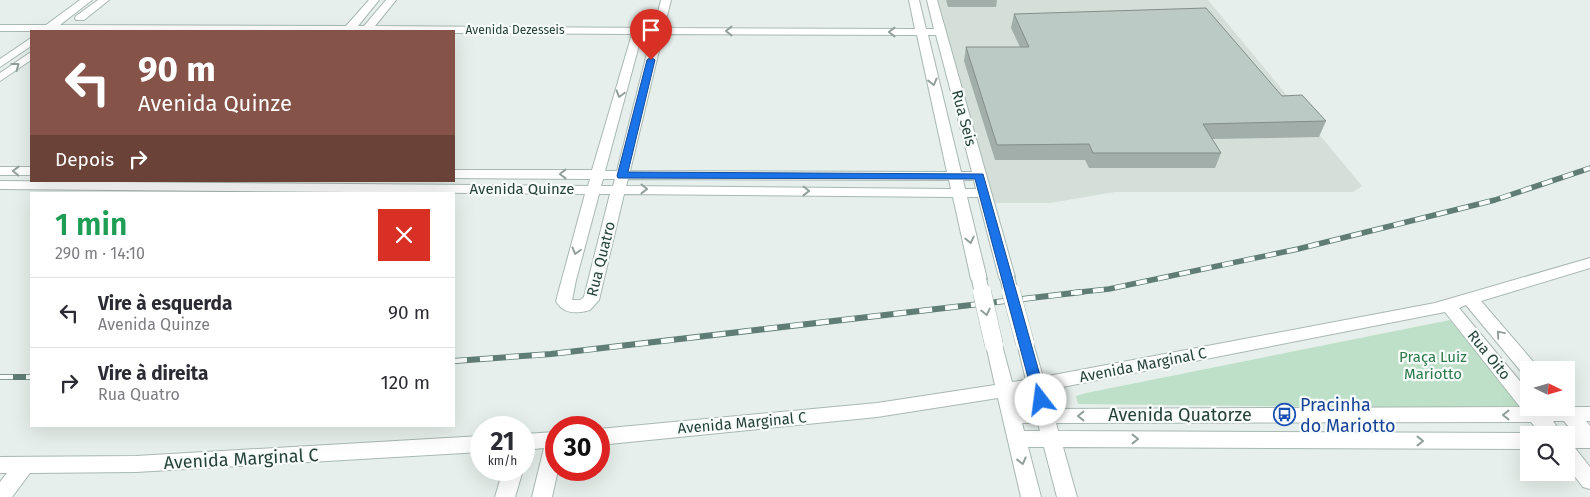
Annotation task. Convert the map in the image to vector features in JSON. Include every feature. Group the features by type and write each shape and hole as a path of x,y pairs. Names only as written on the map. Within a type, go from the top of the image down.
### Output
{"street":[{"path":"46,30 87,0"},
{"path":"64,30 104,0"},
{"path":"349,30 374,0"},
{"path":"367,30 391,0"},
{"name":"Rua Quatro","path":"636,35 568,280 564,304 568,306 584,306 591,300 666,0"},
{"name":"Rua Seis","path":"914,0 1031,497"},
{"name":"Rua Seis","path":"932,0 1066,497"},
{"name":"Avenida Dezesseis","path":"0,28 46,30 367,30"},
{"name":"Avenida Dezesseis","path":"455,32 942,37"},
{"name":"Avenida Dezesseis","path":"455,39 636,35"},
{"path":"0,37 30,39"},
{"path":"0,64 30,40"},
{"path":"0,78 30,56"},
{"path":"0,171 30,171"},
{"name":"Avenida Quinze","path":"455,174 597,175 620,182 984,193"},
{"name":"Avenida Quinze","path":"0,186 593,189 620,182 980,176"},
{"name":"Avenida Marginal C","path":"610,435 878,410 1036,385 1331,330 1448,305 1590,263"},
{"path":"568,280 596,280"},
{"name":"Rua Oito","path":"1470,298 1522,361"},
{"name":"Rua Oito","path":"1448,305 1520,394"},
{"name":"Avenida Quatorze","path":"1011,416 1520,409"},
{"name":"Avenida Quatorze","path":"1575,412 1590,414"},
{"name":"Rua Oito","path":"1538,416 1546,426"},
{"path":"1570,416 1590,440"},
{"name":"Avenida Quatorze","path":"1017,439 1520,441"},
{"path":"1575,441 1590,440"},
{"name":"Avenida Marginal C","path":"0,465 146,464 470,445"},
{"path":"1575,462 1590,481"},
{"path":"0,497 25,464"},
{"path":"505,497 510,481"},
{"path":"542,497 546,481"}],"shaded area":[{"path":"932,0 1208,0 1362,186 1353,192 1115,192 1050,203 988,203"}],"green space":[{"name":"Praça Luiz Mariotto","path":"1450,320 1520,407 1520,409 1078,404 1076,396"}],"building":[{"path":"1206,8 1282,96 1302,95 1326,121 1203,124 1221,153 1093,153 1089,144 997,145 966,47 1029,47 1014,14"}],"railway":[{"path":"1071,293 1109,289 1298,249 1495,200 1590,168"},
{"path":"455,361 551,354 1082,292"},
{"path":"0,377 30,377"}],"place":[{"name":"Pracinha do Mariotto","path":"1284,415"}],"route":[{"path":"651,60 622,176 980,176 1041,400"}]}
